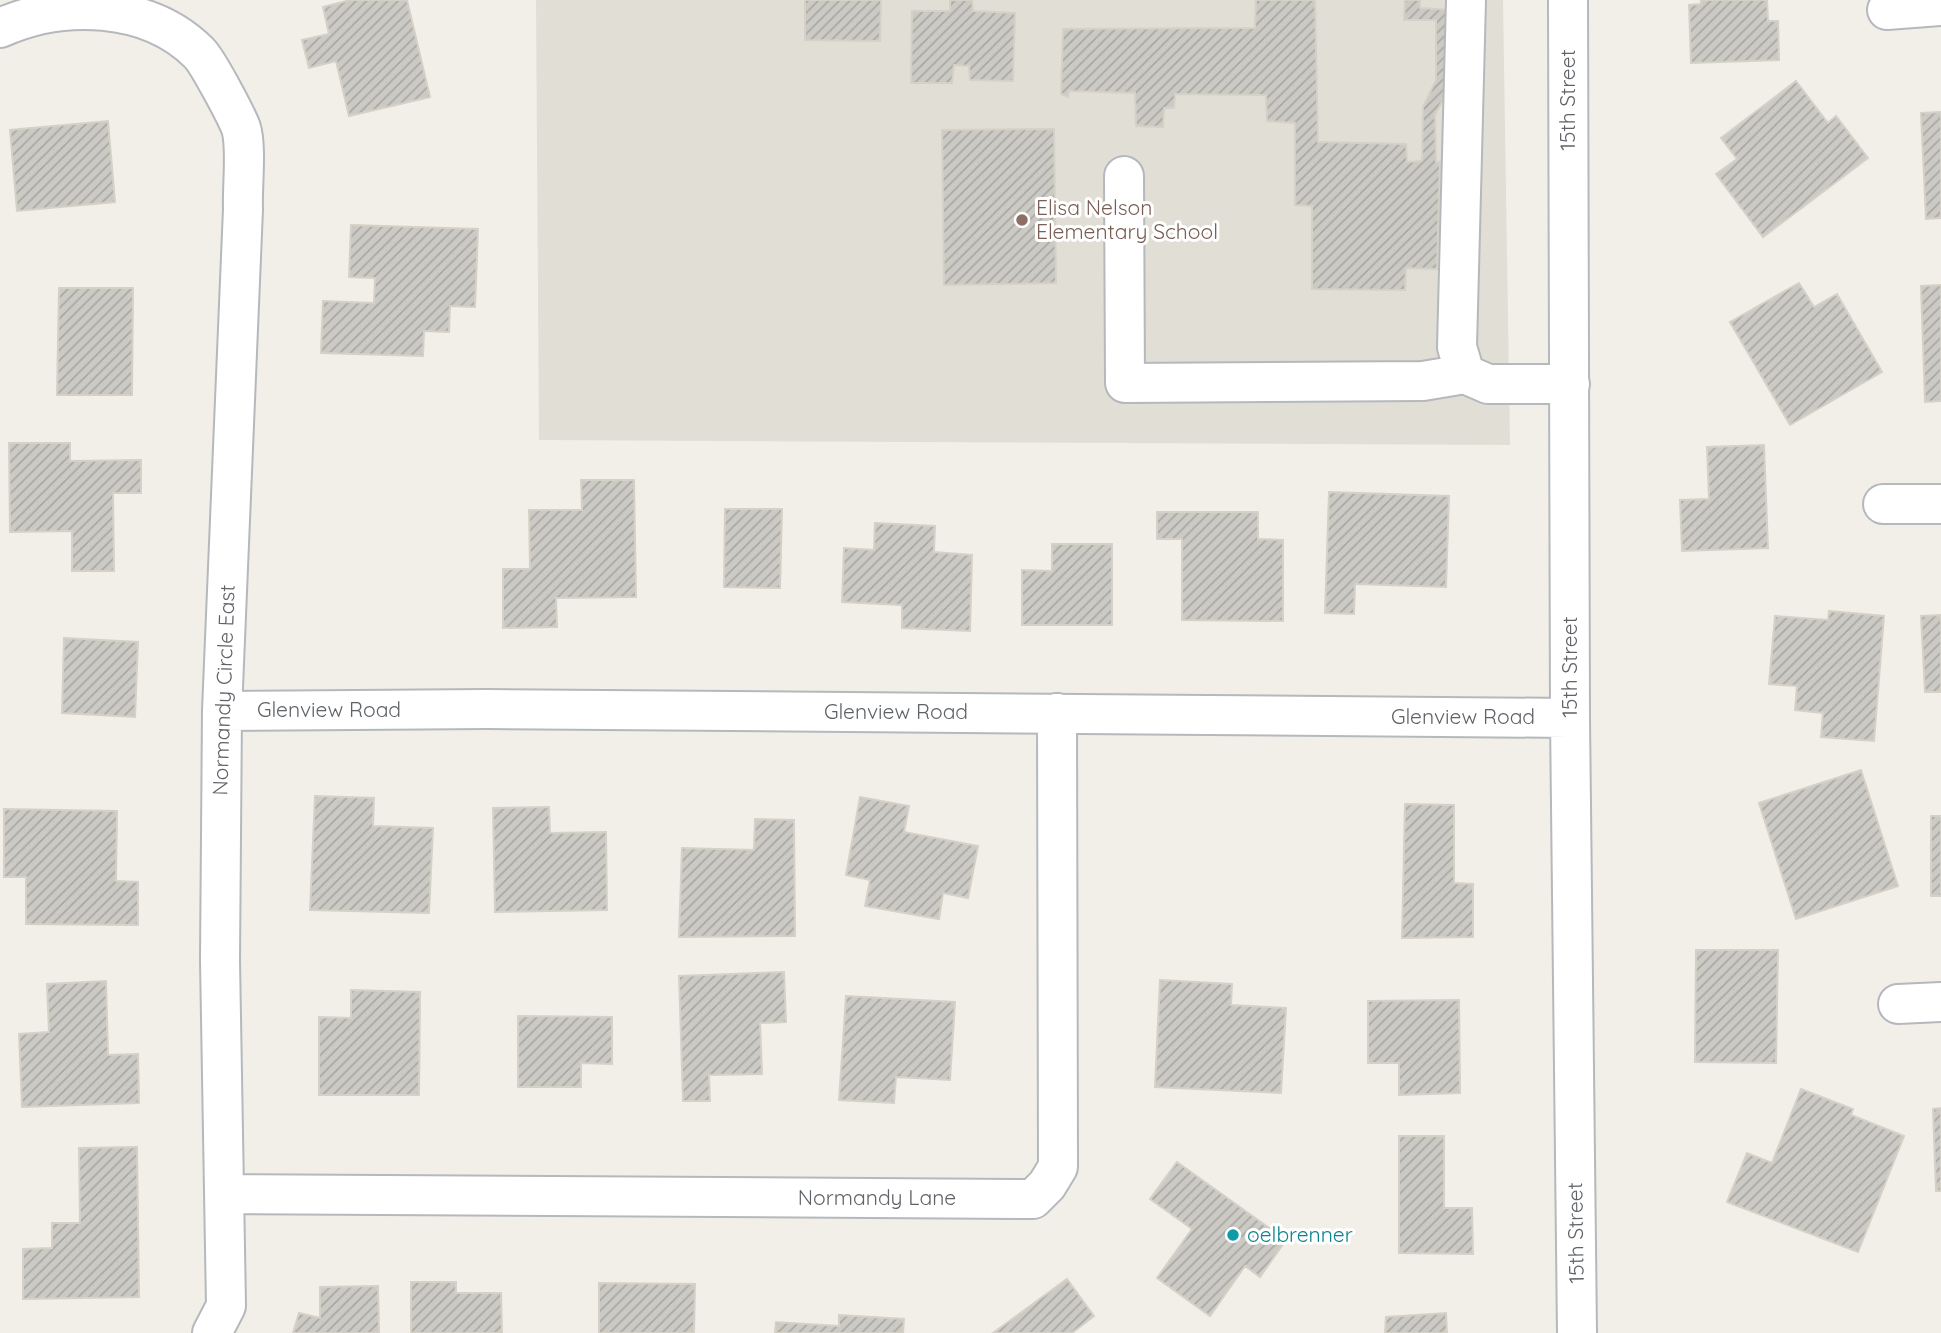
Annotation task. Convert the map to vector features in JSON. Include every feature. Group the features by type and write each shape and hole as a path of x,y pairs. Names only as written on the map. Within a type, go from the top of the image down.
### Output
{"street":[{"path":"1466,0 1461,360 1488,384 1570,384"},
{"name":"15th Street","path":"1568,0 1570,718 1577,1333"},
{"name":"Normandy Circle East","path":"0,28 25,14 99,6 157,22 200,54 241,130 243,209 222,711 220,960 226,1306 212,1333"},
{"path":"1887,10 1941,6"},
{"path":"1124,176 1125,383 1423,380 1461,360"},
{"path":"1883,504 1941,504"},
{"name":"Glenview Road","path":"222,711 502,709 1570,718"},
{"name":"Normandy Lane","path":"226,1194 1033,1199 1047,1185 1058,1167 1057,713"},
{"path":"1898,1004 1941,1002"}],"shaded area":[{"name":"Elisa Nelson Elementary School","path":"536,0 1503,0 1510,445 539,440"}],"building":[{"path":"350,0 407,0 430,97 349,116 336,61 309,68 302,40 329,34 323,7"},
{"path":"805,0 881,0 880,41 805,40"},
{"path":"950,0 972,0 973,11 1015,13 1013,81 970,80 969,66 954,65 952,83 911,83 912,11 950,11"},
{"path":"1256,0 1315,0 1318,142 1406,144 1407,162 1422,161 1423,107 1436,80 1436,20 1404,20 1405,0 1420,0 1420,8 1451,10 1449,88 1435,115 1436,162 1440,162 1437,269 1406,268 1405,290 1312,289 1312,206 1295,205 1295,123 1267,121 1266,95 1175,94 1174,108 1164,108 1163,127 1136,126 1135,93 1069,91 1068,97 1061,94 1063,29 1255,28"},
{"path":"1701,0 1767,0 1768,21 1778,21 1779,60 1691,63 1689,5 1701,4"},
{"path":"1796,81 1828,123 1836,116 1868,158 1763,237 1716,174 1737,159 1721,138"},
{"path":"1941,112 1941,218 1926,219 1921,113"},
{"path":"108,121 115,202 17,211 10,130"},
{"path":"1054,129 1056,283 944,285 942,130"},
{"path":"351,225 478,229 475,307 450,306 449,332 424,331 423,356 321,353 323,301 374,303 375,278 349,277"},
{"path":"1799,283 1814,307 1837,294 1882,372 1790,425 1730,322"},
{"path":"1941,285 1941,401 1925,402 1921,286"},
{"path":"59,288 133,288 132,395 57,395"},
{"path":"9,443 70,443 70,461 141,460 141,493 113,493 114,571 72,571 72,531 10,532"},
{"path":"1764,445 1768,548 1682,551 1680,500 1709,499 1707,447"},
{"path":"581,480 634,480 636,597 556,598 557,627 503,628 503,569 530,569 529,510 582,510"},
{"path":"1329,492 1449,496 1446,587 1355,584 1354,614 1325,613"},
{"path":"725,509 782,509 780,588 724,587"},
{"path":"1157,512 1258,512 1258,539 1283,540 1283,621 1182,620 1182,539 1157,539"},
{"path":"875,523 935,526 934,552 972,555 970,631 902,628 902,605 842,602 844,548 874,550"},
{"path":"1052,544 1112,544 1112,625 1022,625 1022,570 1052,571"},
{"path":"1829,611 1884,616 1874,741 1821,737 1823,713 1795,710 1797,686 1769,684 1775,616 1828,620"},
{"path":"1941,615 1941,692 1925,692 1921,616"},
{"path":"64,638 138,642 135,717 62,713"},
{"path":"1861,770 1898,886 1796,919 1759,803"},
{"path":"315,796 374,798 373,826 433,828 429,913 310,910"},
{"path":"860,797 909,806 904,832 978,846 968,898 943,893 939,919 865,906 870,880 846,875"},
{"path":"1405,804 1454,805 1454,883 1473,884 1473,937 1402,938"},
{"path":"549,807 550,833 606,832 607,910 495,912 493,808"},
{"path":"4,809 117,811 116,881 138,882 138,925 26,924 26,877 4,877"},
{"path":"1931,816 1941,816 1941,896 1931,896"},
{"path":"755,819 794,820 795,936 679,937 682,848 754,850"},
{"path":"1696,950 1778,950 1776,1063 1695,1062"},
{"path":"784,972 786,1022 760,1023 762,1074 709,1075 710,1101 683,1101 679,976"},
{"path":"1160,980 1232,984 1231,1005 1286,1008 1281,1093 1155,1087"},
{"path":"106,981 108,1055 138,1054 139,1103 22,1107 19,1034 49,1032 47,984"},
{"path":"351,990 420,992 419,1095 319,1095 319,1017 351,1018"},
{"path":"846,996 955,1002 950,1080 896,1077 894,1103 839,1100"},
{"path":"1459,1000 1460,1093 1399,1095 1399,1063 1368,1063 1368,1001"},
{"path":"518,1016 612,1017 612,1064 581,1063 581,1087 518,1087"},
{"path":"1801,1089 1853,1109 1851,1115 1904,1136 1858,1252 1727,1202 1747,1153 1772,1163"},
{"path":"1941,1108 1941,1191 1936,1191 1933,1109"},
{"path":"1399,1136 1444,1136 1444,1208 1472,1208 1473,1254 1399,1253"},
{"path":"137,1147 139,1297 23,1299 23,1249 52,1248 52,1223 80,1223 79,1148"},
{"name":"oelbrenner","path":"1177,1162 1286,1240 1260,1277 1245,1266 1210,1316 1157,1278 1192,1229 1150,1199"},
{"path":"1067,1279 1094,1316 1072,1333 993,1333"},
{"path":"411,1282 456,1282 456,1293 501,1293 502,1333 411,1333"},
{"path":"599,1283 695,1284 694,1333 599,1333"},
{"path":"378,1286 379,1333 293,1333 299,1313 320,1318 320,1287"},
{"path":"1446,1313 1447,1333 1385,1333 1386,1317"},
{"path":"839,1315 904,1319 903,1333 775,1333 776,1322 839,1326"}],"place":[{"name":"Elisa Nelson Elementary School","path":"1022,220"},
{"name":"oelbrenner","path":"1233,1235"}]}
